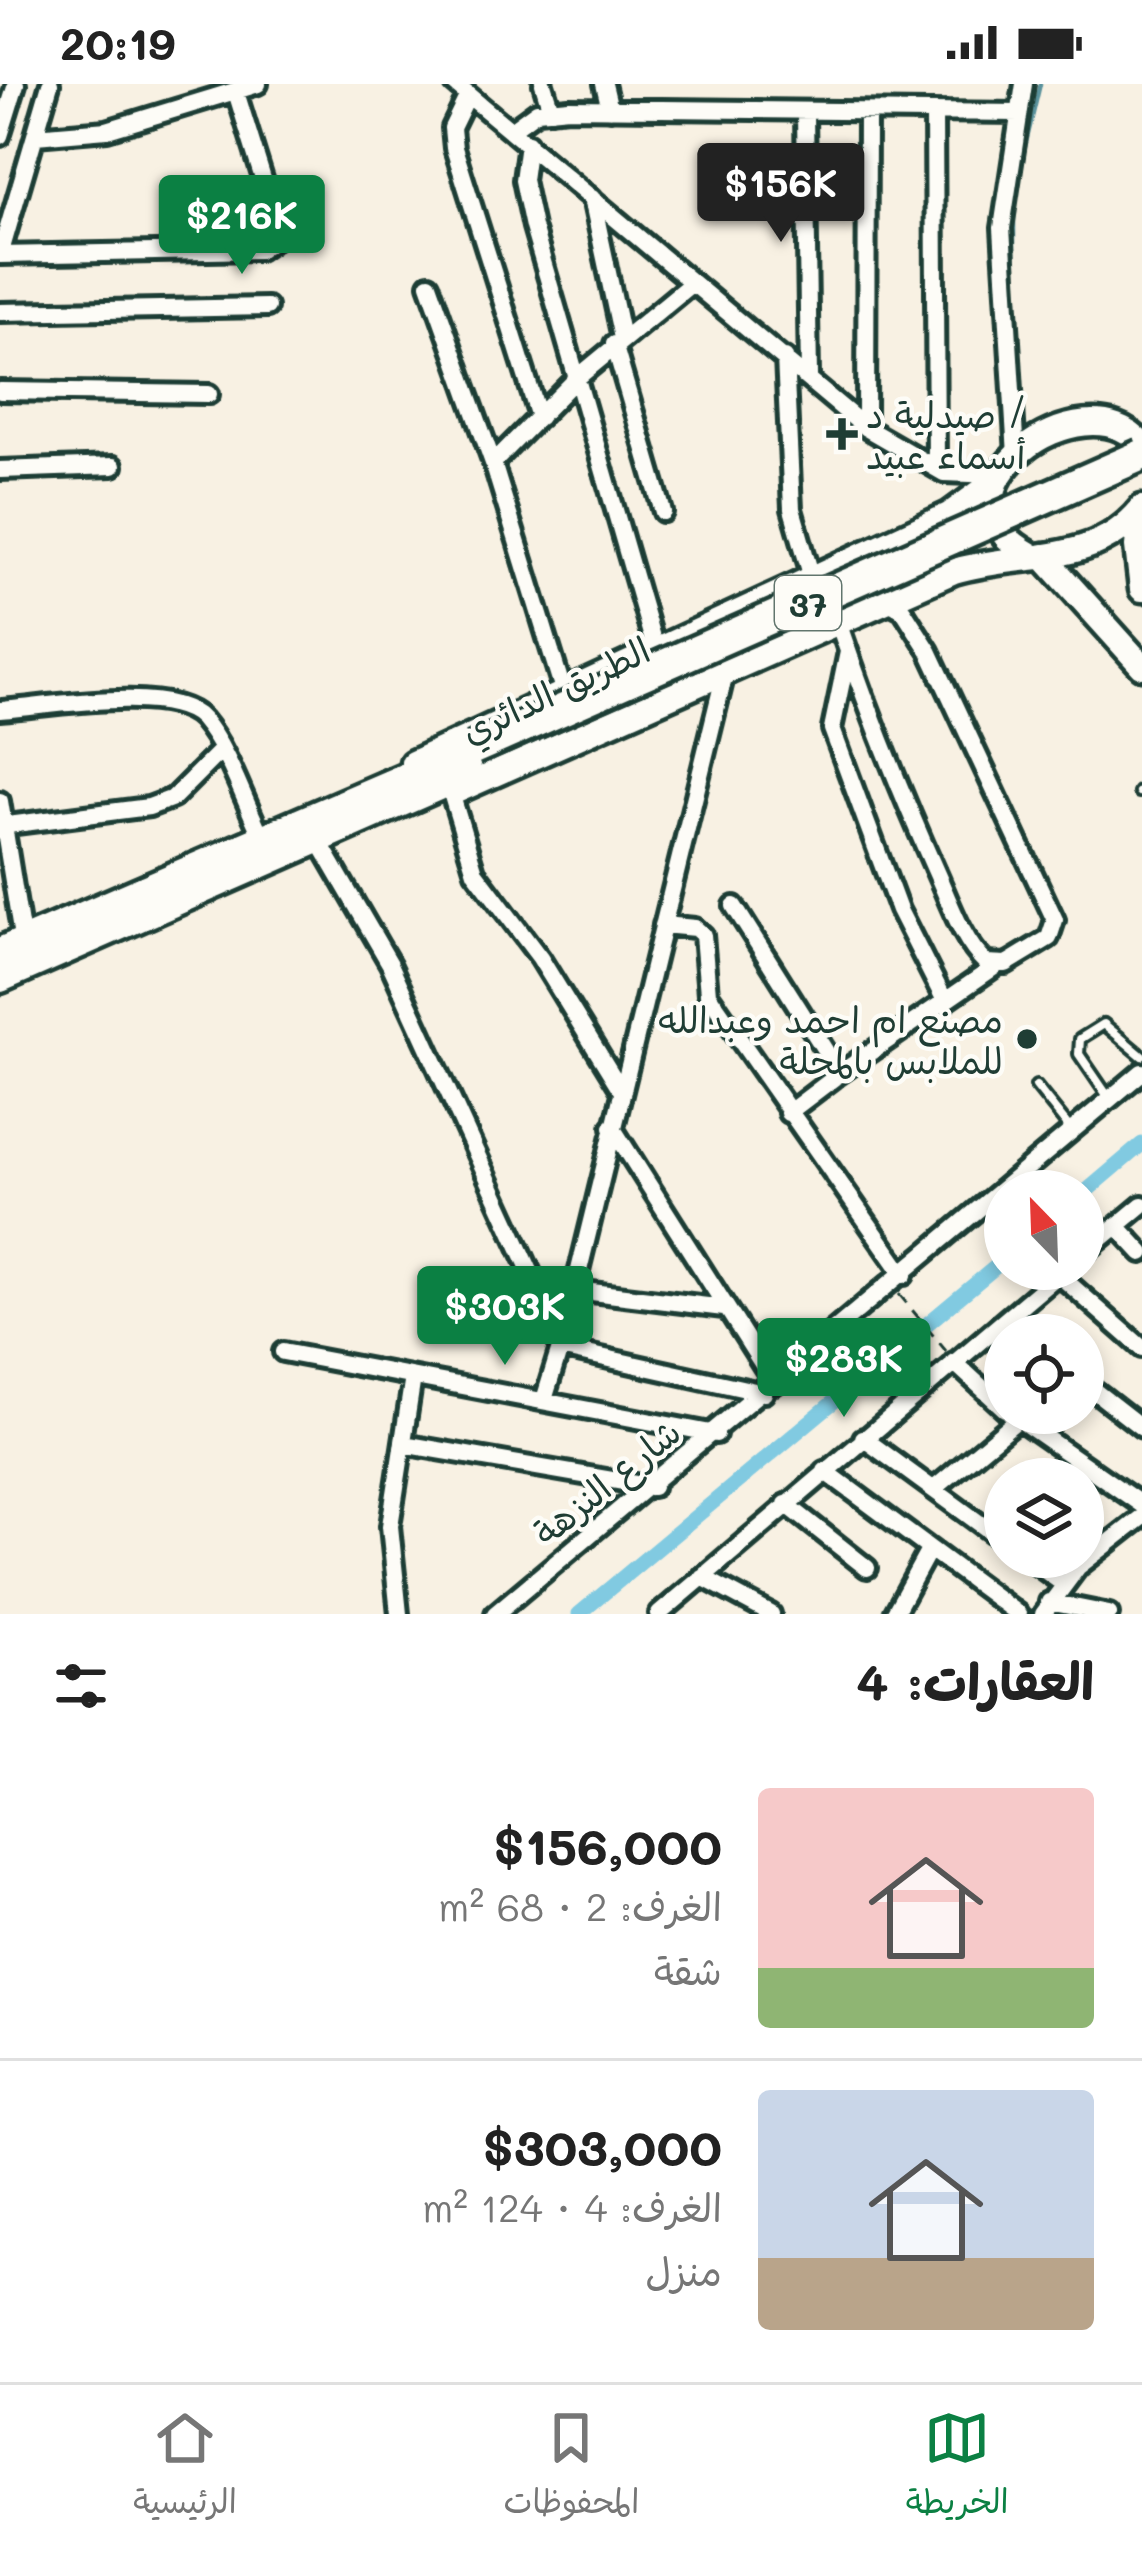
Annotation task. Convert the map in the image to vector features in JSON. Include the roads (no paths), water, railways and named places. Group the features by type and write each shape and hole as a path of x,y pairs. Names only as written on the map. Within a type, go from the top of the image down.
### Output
{"highway":[{"name":"الطريق الدائري","path":"0,977 316,838 391,794 450,788 476,758 1142,455"},
{"name":"الطريق الدائري","path":"12,948 262,837 391,794 1142,471"}],"street":[{"path":"50,84 0,255 259,250 272,244 279,236 277,224 236,92"},
{"path":"35,136 107,130 258,84"},
{"path":"543,84 551,110"},
{"path":"604,84 610,109"},
{"path":"1016,455 1002,228 1024,84"},
{"path":"0,136 10,86"},
{"path":"538,417 452,137 461,89 866,428 962,478 995,479"},
{"path":"511,130 530,115 551,110 1018,113"},
{"path":"866,428 867,112"},
{"path":"934,112 936,467"},
{"path":"805,114 809,376"},
{"path":"528,143 522,160 530,211 655,648"},
{"path":"592,197 618,341 663,512"},
{"path":"493,463 577,378 692,283"},
{"path":"429,284 493,463 563,690"},
{"path":"0,312 267,307"},
{"path":"785,358 792,509 812,578"},
{"path":"0,391 209,394"},
{"path":"391,794 431,751 949,515 995,479 1016,455 1059,430 1142,419"},
{"path":"1109,424 1142,446"},
{"path":"0,470 113,466"},
{"path":"995,479 999,526 1037,556 1142,666"},
{"path":"621,1090 540,958 475,872 450,788 954,571 1100,544 1141,509"},
{"path":"1141,509 1137,546 1142,590"},
{"path":"788,1113 996,966 1049,938 1055,920 929,651 903,610 887,601"},
{"path":"838,622 900,791 950,902 977,955 996,966"},
{"path":"848,651 832,729 899,910 945,1001"},
{"path":"544,1400 575,1290 724,673"},
{"path":"0,710 170,700 202,719 262,837"},
{"path":"2,826 149,807 173,798 221,751"},
{"path":"0,801 12,948"},
{"path":"316,838 390,964 561,1345"},
{"path":"734,906 835,1066 836,1076"},
{"path":"663,925 695,928 703,935 708,994 898,1280"},
{"name":"شارع النزهة","path":"495,1614 770,1389 1142,1072"},
{"path":"612,1127 770,1389"},
{"path":"1104,1237 1142,1205"},
{"path":"1117,1226 1142,1253"},
{"path":"575,1290 724,1308"},
{"path":"1013,1314 1041,1290"},
{"path":"1081,1290 1142,1348"},
{"path":"658,1614 984,1338"},
{"path":"561,1345 770,1389"},
{"path":"284,1352 716,1434"},
{"path":"955,1362 984,1389"},
{"path":"399,1614 390,1526 413,1378"},
{"path":"1104,1398 1142,1428"},
{"path":"934,1489 990,1434"},
{"path":"1040,1434 1142,1505"},
{"path":"863,1438 984,1526"},
{"path":"403,1444 653,1487"},
{"path":"825,1471 1018,1614"},
{"path":"786,1504 867,1568"},
{"path":"1109,1614 1046,1608 1062,1583 1138,1528"},
{"path":"897,1613 929,1550"},
{"path":"702,1577 772,1614"},
{"path":"1055,1578 1062,1583"}],"lane":[{"path":"1110,1099 1078,1054 1080,1039 1104,1024 1142,1056"},
{"path":"1036,1086 1072,1132"}],"waterway":[{"path":"1019,172 1040,84"},
{"path":"0,220 8,200"},
{"path":"1014,201 1014,285"},
{"path":"1104,1176 1142,1144"},
{"path":"579,1614 984,1276"}],"place":[{"name":"صيدلية د / أسماء عبيد","path":"842,434"},
{"name":"مصنع ام احمد وعبدالله للملابس بالمحلة","path":"1027,1039"}]}
